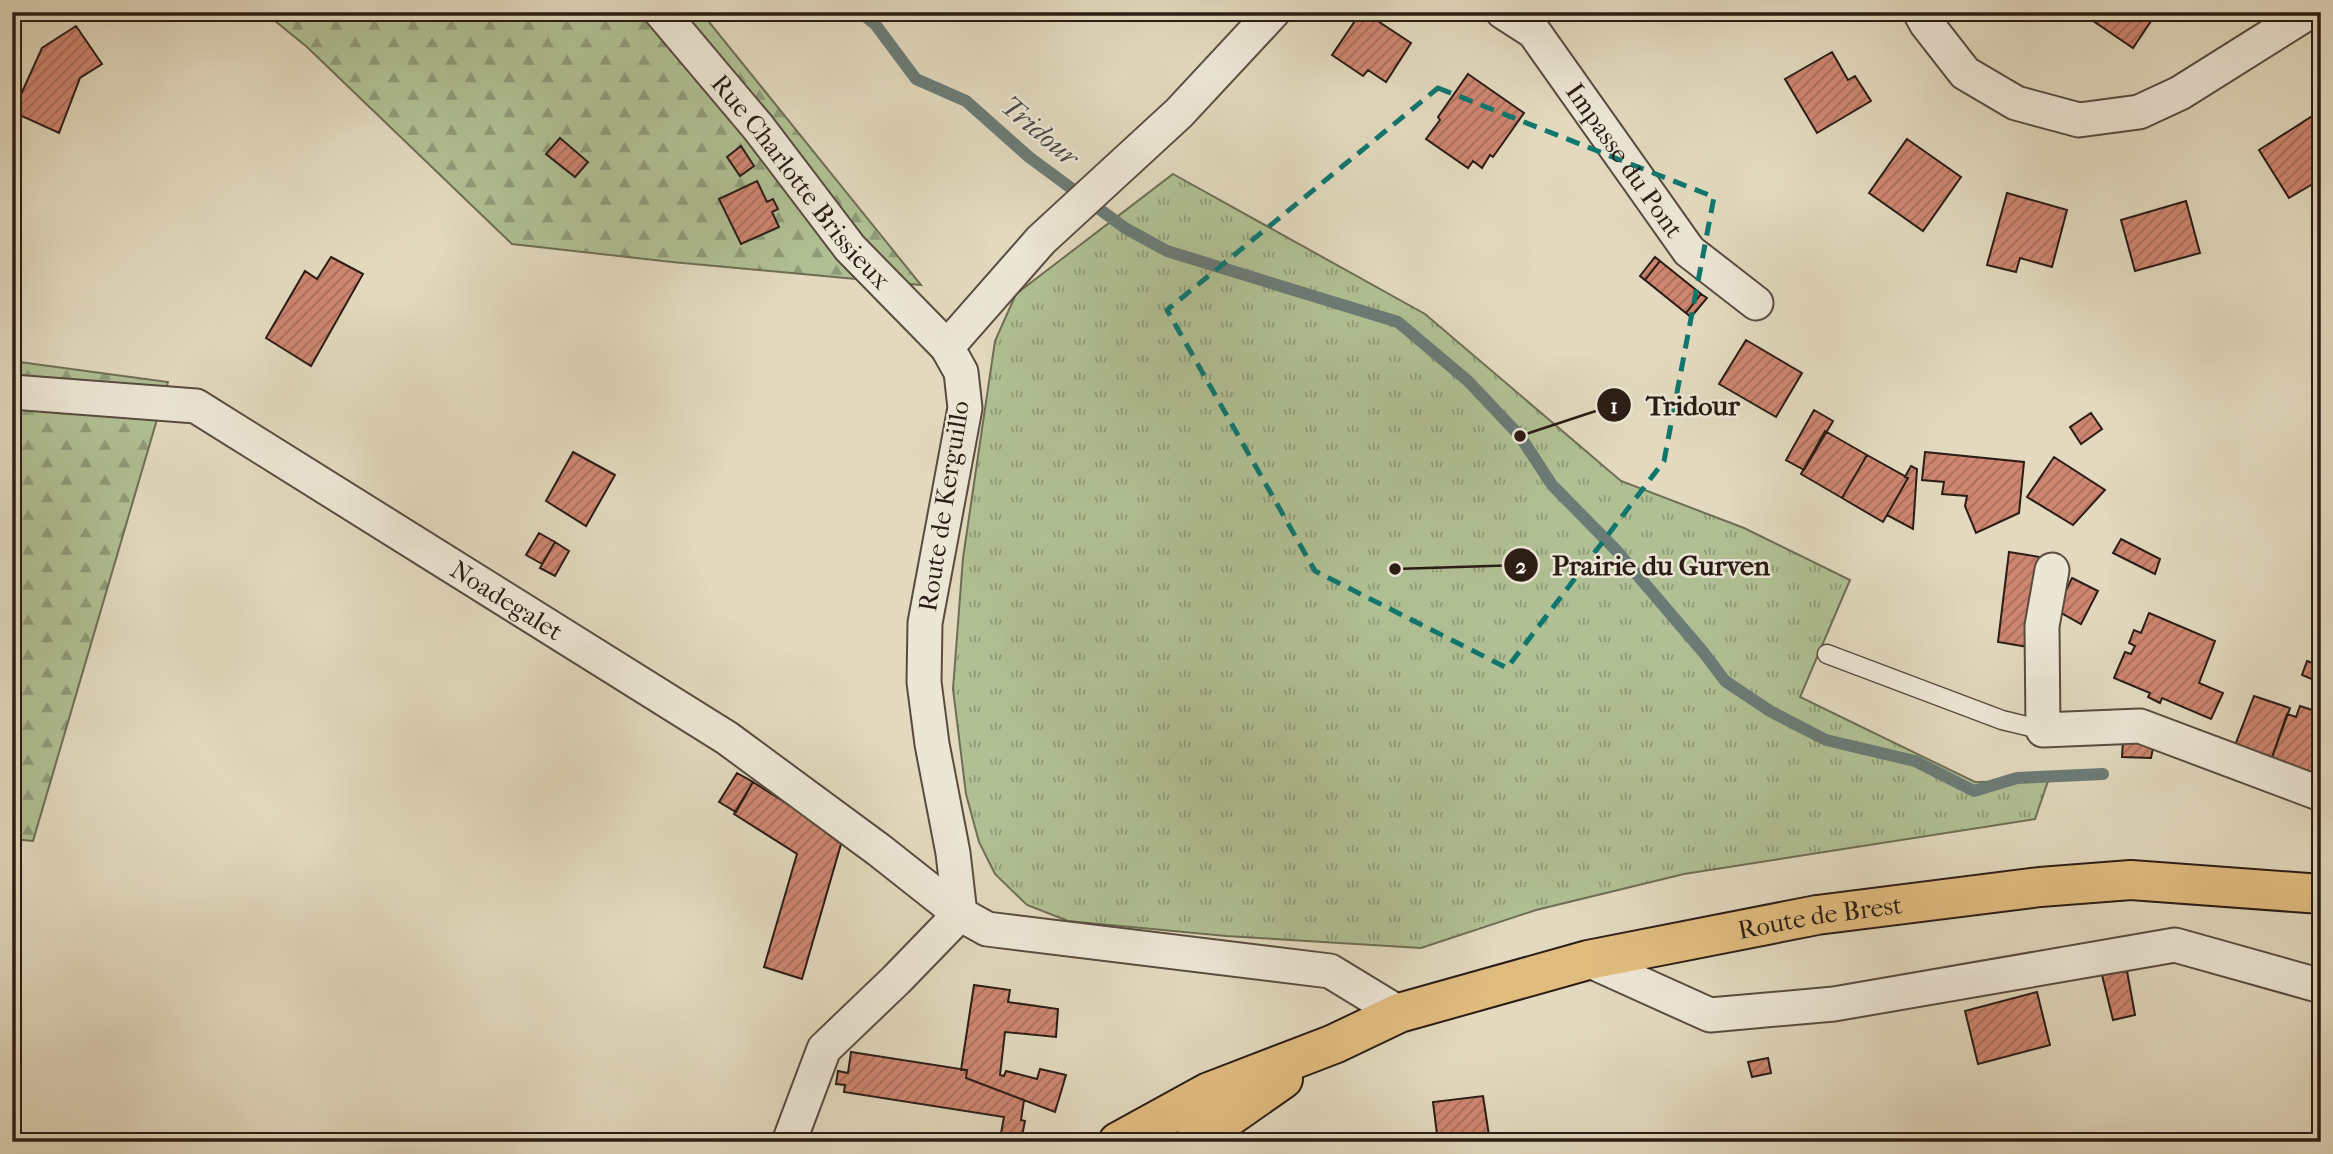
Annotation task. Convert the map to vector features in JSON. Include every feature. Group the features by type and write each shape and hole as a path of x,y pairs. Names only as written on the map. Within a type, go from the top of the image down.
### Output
{"main road":[{"name":"Route de Brest","path":"1118,1142 1209,1092 1334,1044 1399,1013 1588,960 1817,915 2040,887 2132,880 2321,894"},
{"name":"Route de Brest","path":"1193,1142 1334,1044"}],"street":[{"name":"Rue Charlotte Brissieux","path":"661,12 758,127 850,248 947,347"},
{"path":"947,347 1041,240 1179,113 1273,12"},
{"name":"Impasse du Pont","path":"1503,12 1534,32 1689,251 1756,303"},
{"path":"1920,12 1965,73 2016,103 2079,120 2139,112 2180,93 2309,12"},
{"name":"Route de Kerguillo","path":"947,347 961,372 965,408 925,623 924,682 932,744 953,853 960,914"},
{"name":"Noadegalet","path":"12,391 196,406 727,738 960,914"},
{"path":"2052,570 2042,626 2043,730 2140,726 2321,794"},
{"path":"789,1142 824,1049 897,980 960,914 987,929 1330,971 1399,1013"},
{"path":"1588,960 1710,1015 1834,1004 2175,945 2321,986"}],"lane":[{"path":"1827,654 2002,720 2043,730"}],"highlighted area":[{"path":"1438,88 1714,197 1664,461 1507,668 1315,571 1167,310"}],"green space":[{"path":"264,12 701,12 921,285 512,244 307,47"},
{"path":"1173,174 1425,314 1621,481 1744,528 1850,580 1800,697 1975,782 2048,781 2035,819 1684,874 1536,910 1421,948 1226,936 1068,921 1027,905 995,874 979,842 966,794 953,689 963,558 995,341 1016,294"},
{"path":"12,361 168,382 33,841 12,839"}],"building":[{"path":"1361,12 1411,43 1386,82 1368,70 1363,76 1332,55"},
{"path":"2080,12 2157,12 2133,48"},
{"path":"76,26 102,64 80,78 59,133 13,112 42,48"},
{"path":"1832,52 1848,80 1855,76 1871,101 1817,133 1785,79"},
{"path":"1468,74 1524,113 1482,168 1473,161 1468,168 1426,139"},
{"path":"2314,115 2321,126 2321,179 2289,198 2259,150"},
{"path":"560,138 588,162 575,177 546,154"},
{"path":"1907,139 1961,177 1923,231 1869,193"},
{"path":"741,146 754,166 740,176 727,157"},
{"path":"757,181 767,202 773,199 778,209 772,212 779,227 741,244 719,199"},
{"path":"2007,193 2067,210 2052,267 2020,258 2016,272 1987,265"},
{"path":"2186,201 2200,253 2135,271 2121,220"},
{"path":"331,257 363,274 311,366 266,338 305,271 317,279"},
{"path":"1655,257 1660,261 1645,280 1640,276"},
{"path":"1660,261 1701,294 1686,313 1645,280"},
{"path":"1701,294 1707,298 1691,317 1686,313"},
{"path":"1746,340 1802,373 1776,417 1719,384"},
{"path":"1814,410 1833,421 1804,470 1786,460"},
{"path":"2091,413 2102,429 2081,444 2070,427"},
{"path":"1825,431 1867,455 1842,498 1801,474"},
{"path":"573,452 615,475 586,526 546,501"},
{"path":"1925,452 2024,462 2019,513 1976,533 1965,506 1967,496 1942,494 1944,482 1922,480"},
{"path":"1867,455 1908,478 1883,522 1842,498"},
{"path":"2054,457 2105,490 2073,525 2027,497"},
{"path":"1911,466 1917,469 1913,529 1887,515 1908,478 1905,477"},
{"path":"539,533 555,542 542,564 526,555"},
{"path":"2121,539 2160,559 2155,574 2113,553"},
{"path":"555,542 569,551 555,576 540,568"},
{"path":"2009,552 2040,557 2028,647 1998,642"},
{"path":"2072,578 2098,591 2081,624 2056,610"},
{"path":"2149,613 2215,641 2199,683 2223,693 2211,719 2162,698 2160,703 2148,697 2150,693 2114,678 2125,652 2131,654 2135,646 2129,643 2134,630 2141,633"},
{"path":"2307,661 2321,666 2321,683 2302,675"},
{"path":"2254,696 2290,708 2270,763 2234,748"},
{"path":"2300,706 2321,713 2317,727 2321,729 2321,747 2312,773 2270,763 2287,714 2296,717"},
{"path":"2123,741 2154,743 2151,758 2122,757"},
{"path":"737,773 753,782 736,812 719,802"},
{"path":"753,782 800,812 841,844 802,979 764,967 797,854 734,814"},
{"path":"2127,971 2135,1015 2113,1020 2102,975"},
{"path":"974,985 1010,990 1008,1002 1058,1009 1056,1037 1005,1032 1000,1075 1004,1076 1006,1071 1037,1079 1040,1069 1066,1075 1055,1112 966,1078 967,1070 961,1070"},
{"path":"2037,992 2050,1045 1978,1064 1965,1011"},
{"path":"851,1052 967,1070 966,1078 1024,1100 1021,1120 1025,1121 1021,1141 1000,1139 1004,1117 844,1092 845,1085 836,1084 838,1071 848,1073"},
{"path":"1768,1058 1771,1073 1752,1077 1748,1062"},
{"path":"1483,1096 1490,1142 1438,1142 1433,1102"}],"waterway":[{"name":"Tridour","path":"860,12 875,24 916,79 966,101 1029,157 1125,228 1167,251 1398,322 1468,381 1520,436 1552,485 1616,550 1725,681 1770,711 1826,740 1915,761 1974,791 2017,778 2103,774"}],"place":[{"name":"Tridour","path":"1520,436"},
{"name":"Prairie du Gurven","path":"1395,569"}]}
